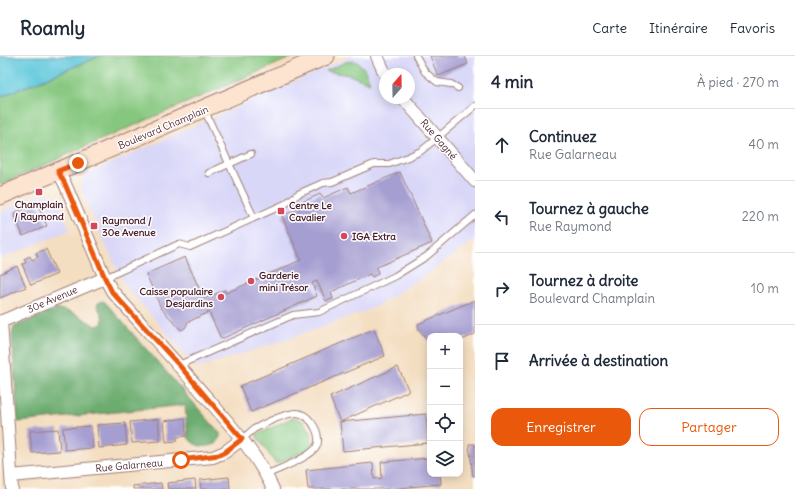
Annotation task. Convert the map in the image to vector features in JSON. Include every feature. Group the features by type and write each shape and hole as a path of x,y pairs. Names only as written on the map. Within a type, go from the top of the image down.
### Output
{"main road":[{"name":"Boulevard Champlain","path":"0,196 326,56"}],"street":[{"path":"377,56 382,68"},
{"name":"Rue Gagné","path":"408,104 475,181"},
{"path":"58,171 112,292 179,365 242,439 266,475 273,489"},
{"name":"30e Avenue","path":"0,322 105,278"},
{"path":"0,322 12,489"},
{"name":"Rue Galarneau","path":"11,476 212,457 225,452 242,439"}],"lane":[{"path":"416,56 426,72 437,82 451,84 458,88"},
{"path":"105,278 179,244 190,247 285,204 298,194 323,183 332,182 374,164 388,164 421,151 475,106"},
{"path":"204,109 254,218"},
{"path":"209,173 251,154"},
{"path":"179,365 293,315 319,312 395,276 427,256 475,215"},
{"path":"242,439 254,429 288,414 297,413 304,415 315,428 317,436 317,445 315,450 304,458 266,475"}],"shaded area":[{"path":"352,56 475,56 475,240 433,270 374,308 288,339 197,368 124,284 98,229 101,228 99,222 96,224 82,192 81,187 87,174"},
{"path":"47,193 56,198 70,230 0,259 0,212 41,194"}],"green space":[{"path":"100,56 295,56 77,150 0,185 0,97"},
{"path":"355,61 363,67 370,83 349,75 326,71 346,62"},
{"path":"102,301 105,302 219,432 220,437 216,444 201,446 191,441 188,437 185,405 18,422 12,335 14,327 57,309 73,313 96,326 100,325 103,322 102,315 97,304"},
{"path":"292,418 301,420 308,427 312,436 311,446 306,451 275,463 256,435"}],"water":[{"path":"0,56 100,56 0,97"}],"building":[{"path":"430,56 465,56 468,64 438,76"},
{"path":"400,172 432,243 377,267 378,274 372,277 370,274 331,292 333,299 326,301 317,281 312,283 317,296 221,339 209,312 188,322 185,328 181,330 161,308 146,274 185,257 204,299 225,290 226,293 301,260 282,216 300,208 298,204 320,194 323,198 348,187 351,193"},
{"path":"37,203 47,226 23,236 14,213"},
{"path":"46,249 57,274 31,285 22,264 26,263 24,259 30,256 32,260 38,257 36,253"},
{"path":"17,266 26,287 0,298 0,274"},
{"path":"475,300 475,334 463,340 463,333 427,333 427,339 419,330 418,324"},
{"path":"374,329 385,356 251,412 240,386"},
{"path":"398,367 409,391 340,422 330,397"},
{"path":"426,414 427,443 343,451 340,422"},
{"path":"185,418 186,436 177,437 177,441 166,442 164,421"},
{"path":"158,419 160,441 132,443 130,422"},
{"path":"125,423 127,445 99,448 97,425"},
{"path":"91,426 93,448 65,450 63,428"},
{"path":"58,429 60,451 32,453 30,431"},
{"path":"469,444 475,444 475,476 473,476"},
{"path":"427,458 427,477 440,477 441,484 388,489 308,489 306,470 373,463 374,479 382,478 381,462"},
{"path":"229,477 230,489 201,489 200,480"},
{"path":"195,480 196,489 168,489 167,483"},
{"path":"161,483 162,489 133,489 133,486"}],"place":[{"name":"Champlain / Raymond","path":"39,192"},
{"name":"Centre Le Cavalier","path":"281,211"},
{"name":"Raymond / 30e Avenue","path":"94,226"},
{"name":"IGA Extra","path":"344,236"},
{"name":"Garderie mini Trésor","path":"251,281"},
{"name":"Caisse populaire Desjardins","path":"221,297"}],"route":[{"path":"78,163 58,171 112,292 179,365 242,439 219,455 181,460"}]}
